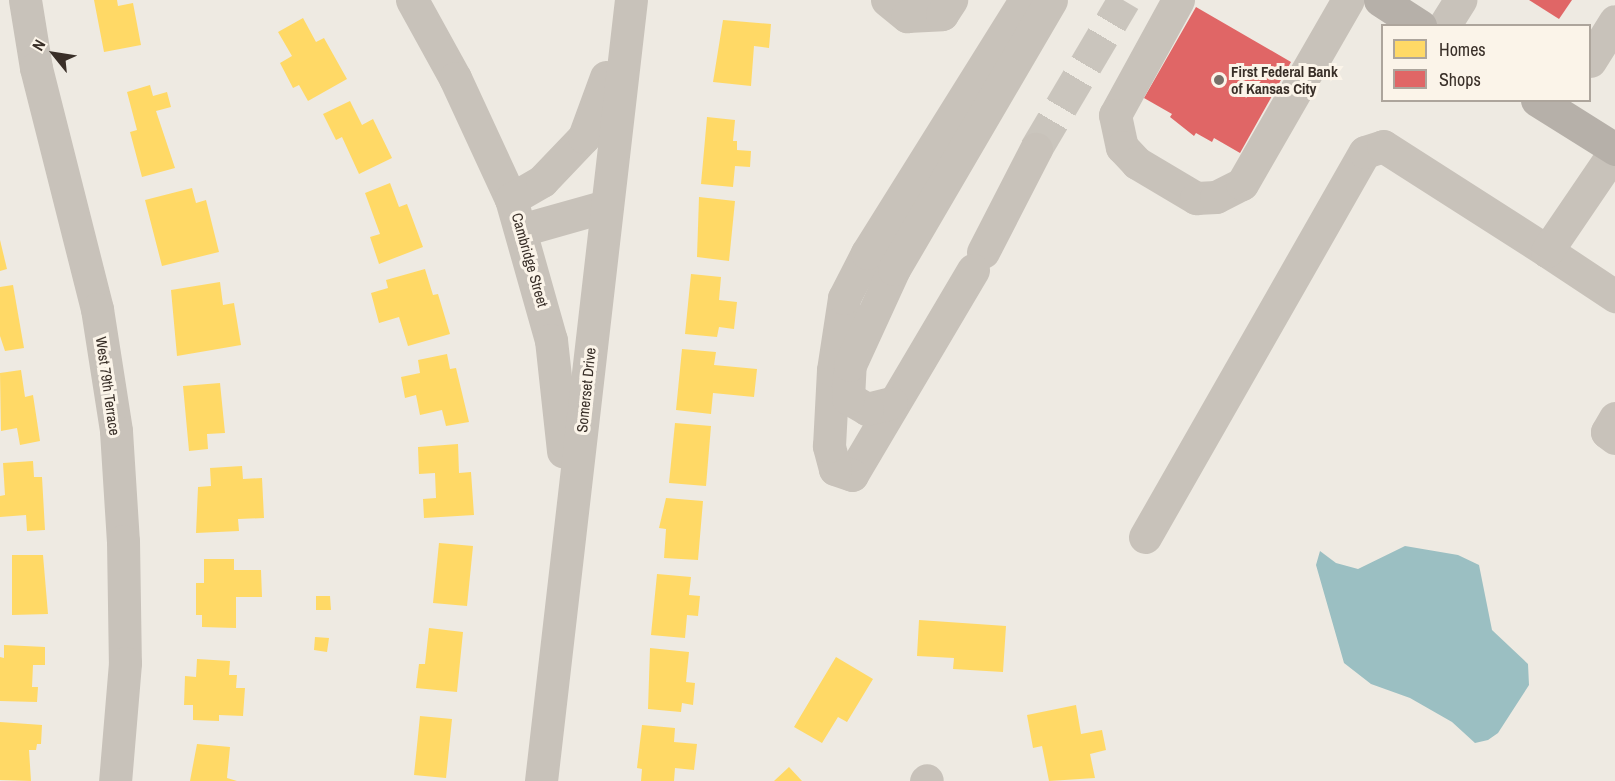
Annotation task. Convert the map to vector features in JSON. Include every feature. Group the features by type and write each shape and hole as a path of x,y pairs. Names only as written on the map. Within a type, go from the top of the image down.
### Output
{"main road":[{"path":"1380,0 1417,24"},
{"path":"1552,105 1615,150"}],"street":[{"name":"West 79th Terrace","path":"25,0 36,68 97,309 116,431 123,541 125,663 115,781"},
{"name":"Cambridge Street","path":"412,0 455,78 511,199 541,293 560,389 569,543"},
{"path":"887,0 906,16 942,14 951,0"},
{"path":"1025,0 867,253 844,298 833,370 829,446 835,469 852,475 891,403 978,261 1023,168 1036,150"},
{"path":"891,403 867,409 848,398 850,365 894,269 1051,0"},
{"path":"1178,0 1115,115 1122,147 1137,162 1196,198 1216,197 1242,184 1348,0"},
{"path":"1445,24 1460,0"},
{"path":"511,199 542,181 584,137 596,113 630,8"},
{"name":"Somerset Drive","path":"541,781 630,8"},
{"path":"1591,59 1615,21"},
{"path":"1145,537 1365,152 1383,146 1615,296"},
{"path":"1546,251 1615,150"},
{"path":"521,230 606,206"},
{"path":"1615,418 1607,432 1615,438"}],"water":[{"path":"1405,546 1458,555 1479,565 1492,630 1528,664 1529,685 1498,733 1488,740 1475,743 1452,722 1410,698 1371,684 1344,663 1316,565 1320,551 1336,563 1358,569"}],"building: Homes":[{"path":"94,0 117,0 118,6 133,3 141,45 104,52"},
{"path":"303,18 316,42 324,38 347,79 308,101 299,85 293,88 280,63 292,56 278,32"},
{"path":"723,20 771,24 769,48 754,46 751,86 713,82"},
{"path":"150,85 153,96 167,92 171,107 156,111 175,168 142,177 130,132 137,130 127,92"},
{"path":"350,101 362,125 373,119 392,158 359,174 342,137 336,140 323,114"},
{"path":"707,117 735,120 733,141 737,141 737,150 751,151 750,167 735,166 733,187 701,184"},
{"path":"390,183 399,207 407,204 423,247 379,264 370,237 380,234 365,193"},
{"path":"192,188 196,203 206,200 219,252 162,266 145,200"},
{"path":"699,197 735,201 729,261 697,257"},
{"path":"0,240 7,269 0,271"},
{"path":"425,269 433,295 438,294 450,334 408,346 399,317 379,323 371,293 388,288 386,280"},
{"path":"691,274 721,277 719,300 737,302 734,329 719,327 717,337 685,334"},
{"path":"220,282 223,305 234,303 241,345 177,356 171,290"},
{"path":"13,285 24,348 5,351 0,336 0,287"},
{"path":"682,349 716,352 714,365 757,369 754,397 713,393 711,414 676,410"},
{"path":"447,354 450,369 456,368 469,422 446,426 442,410 420,415 416,395 405,398 401,377 420,373 418,360"},
{"path":"21,370 25,397 33,395 40,441 20,445 17,428 1,431 0,373"},
{"path":"220,383 225,433 207,434 208,449 189,451 183,386"},
{"path":"675,423 711,426 706,486 669,483"},
{"path":"458,444 459,473 471,472 474,515 424,518 423,499 436,498 435,473 419,474 418,447"},
{"path":"33,461 34,477 42,477 45,530 27,531 26,515 0,517 0,496 5,495 3,463"},
{"path":"242,466 243,479 262,478 264,518 238,519 239,531 196,533 198,487 211,486 210,468"},
{"path":"666,498 703,501 698,560 664,558 666,529 659,528"},
{"path":"439,543 473,546 467,606 433,603"},
{"path":"12,555 43,555 48,614 12,615"},
{"path":"204,559 234,559 234,570 261,570 262,597 236,597 236,628 202,627 202,615 196,615 196,583 204,583"},
{"path":"657,574 691,577 689,595 700,596 698,616 687,615 685,638 651,635"},
{"path":"316,596 330,596 331,610 316,610"},
{"path":"919,620 1006,626 1003,672 953,669 954,658 917,656"},
{"path":"429,628 463,632 457,692 416,688 419,664 425,664"},
{"path":"315,637 329,638 327,652 314,650"},
{"path":"4,645 45,647 45,665 33,665 32,687 38,687 37,702 0,701 0,657 4,658"},
{"path":"650,648 689,652 686,682 695,683 693,705 682,703 681,712 648,709"},
{"path":"836,657 873,679 847,722 838,717 822,743 794,727"},
{"path":"197,659 230,661 229,675 237,675 236,688 245,688 243,716 219,715 219,721 193,720 193,705 184,705 185,676 196,677"},
{"path":"1076,705 1081,734 1102,730 1106,750 1090,754 1095,778 1049,781 1042,746 1033,748 1027,715"},
{"path":"420,716 452,719 446,778 414,775"},
{"path":"0,722 42,725 41,744 37,744 36,750 29,750 31,781 0,780"},
{"path":"642,725 675,728 674,742 697,744 694,770 675,768 674,781 641,781 642,769 637,768"},
{"path":"197,744 230,747 227,778 237,781 190,781"},
{"path":"789,767 802,781 774,781"}],"building: Shops":[{"path":"1529,0 1572,0 1559,19"},
{"path":"1196,7 1291,62 1240,153 1214,138 1212,142 1196,133 1194,136 1170,117 1172,114 1144,98"}],"tunnel":[{"path":"1036,149 1124,0"}],"place":[{"name":"First Federal Bank of Kansas City","path":"1219,80"}]}
